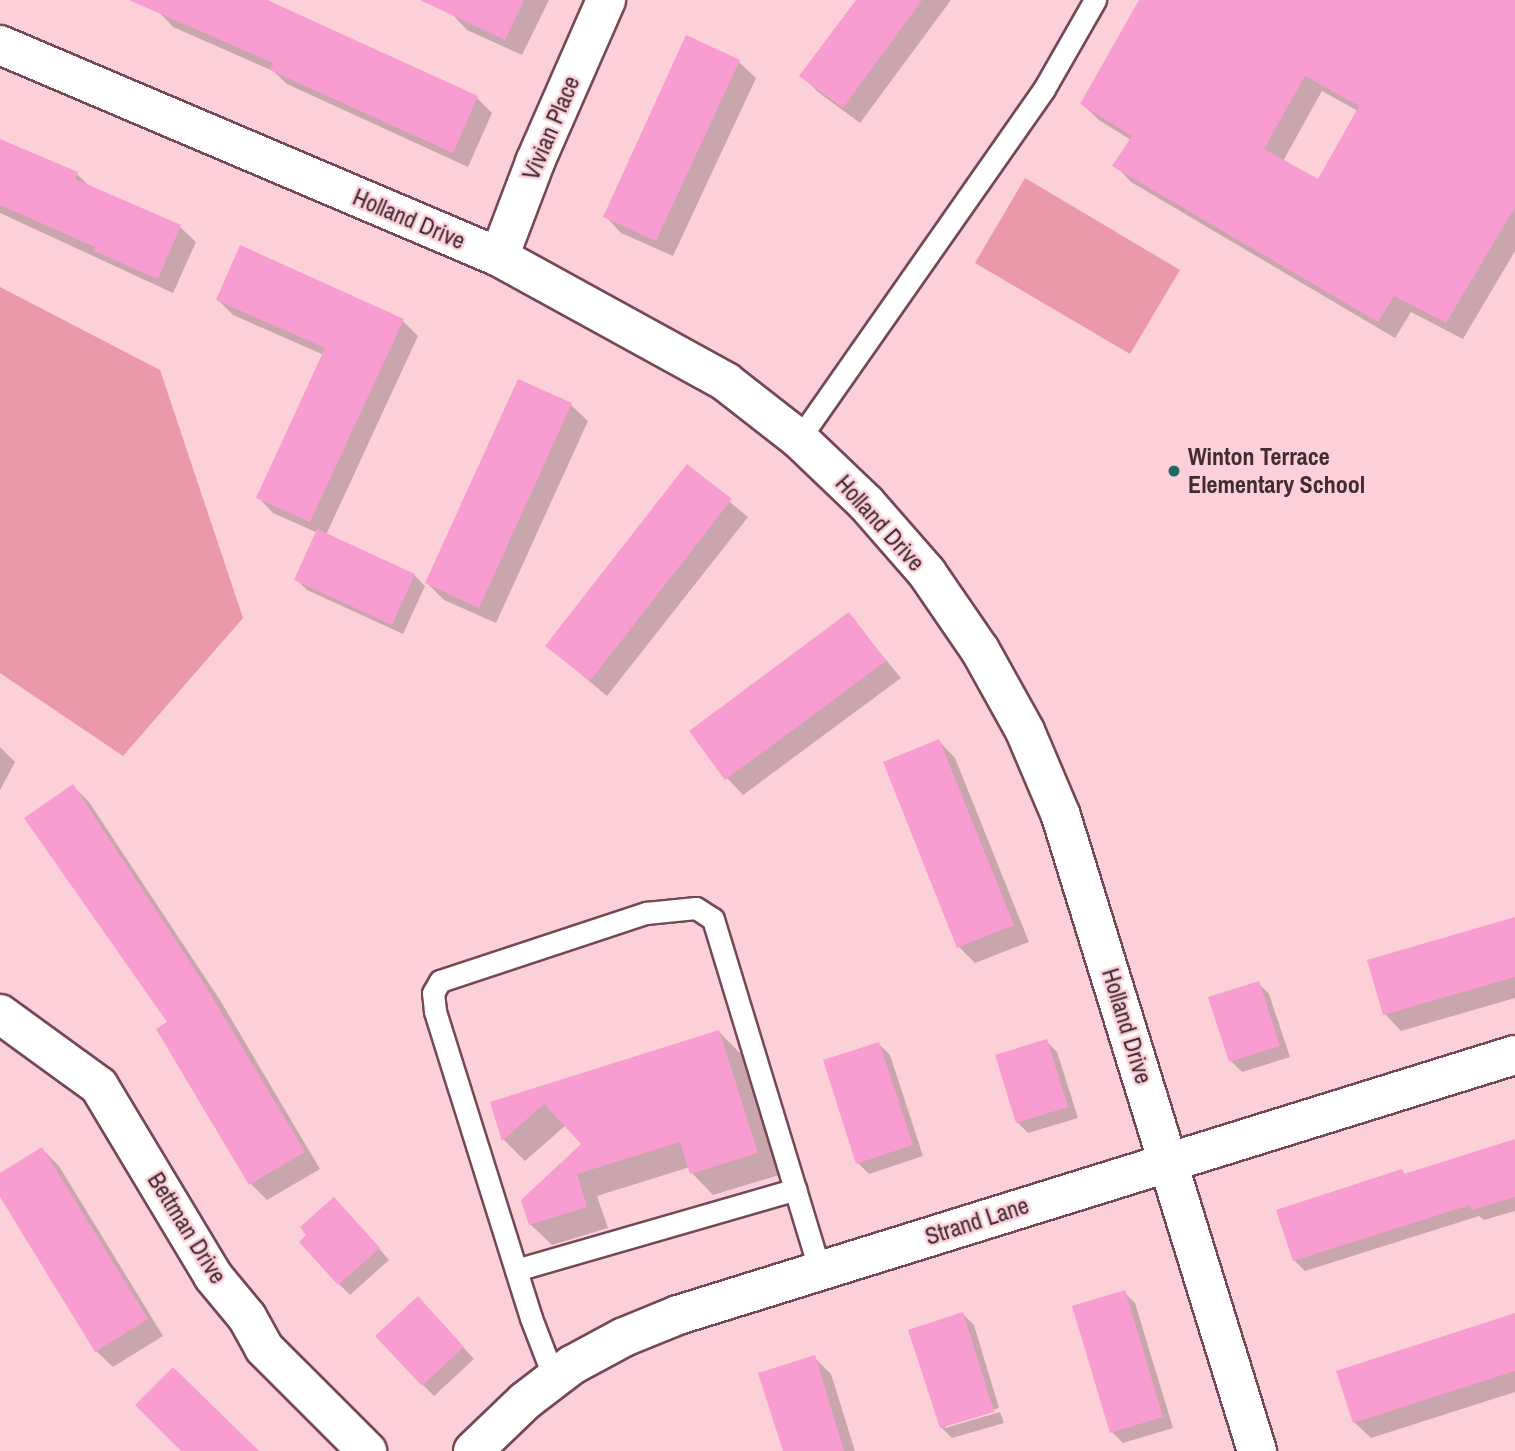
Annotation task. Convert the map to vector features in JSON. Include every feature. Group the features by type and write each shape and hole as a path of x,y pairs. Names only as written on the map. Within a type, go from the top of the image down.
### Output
{"street":[{"name":"Vivian Place","path":"499,257 535,162 606,0"},
{"name":"Holland Drive","path":"0,45 499,257 726,382 799,439 866,503 927,573 980,650 1025,731 1061,816 1257,1451"},
{"name":"Bettman Drive","path":"0,1014 99,1086 213,1276 247,1317 264,1348 367,1451"},
{"name":"Strand Lane","path":"472,1451 554,1378 624,1337 678,1315 1515,1055"}],"lane":[{"path":"799,439 1044,89 1095,0"},
{"path":"554,1378 516,1270 435,1011 433,993 440,981 646,913 696,908 713,919 820,1271"},
{"path":"516,1270 796,1189"}],"shaded area":[{"path":"1025,178 1180,270 1130,354 975,263"},
{"path":"0,287 160,370 243,618 123,756 0,673"}],"building":[{"path":"129,0 267,0 478,96 453,153 270,70 273,63"},
{"path":"420,0 524,0 505,40"},
{"path":"856,0 922,0 843,108 799,76"},
{"path":"1139,0 1515,0 1515,207 1446,323 1394,296 1378,322 1112,166 1132,136 1080,104","holes":["1305,76 1359,106 1318,179 1264,149"]},
{"path":"686,35 740,60 656,241 603,217"},
{"path":"0,139 78,172 75,179 181,225 158,279 94,251 95,247 0,205"},
{"path":"240,245 404,319 310,522 256,498 325,348 216,300"},
{"path":"518,379 572,403 479,608 425,583"},
{"path":"687,464 732,499 590,681 545,646"},
{"path":"317,529 415,574 392,625 294,580"},
{"path":"849,612 886,661 725,780 689,731"},
{"path":"939,739 1014,925 957,948 883,762"},
{"path":"73,784 203,982 305,1152 249,1185 156,1029 167,1022 24,818"},
{"path":"1515,917 1515,977 1383,1015 1367,960"},
{"path":"1259,981 1280,1046 1229,1062 1208,997"},
{"path":"719,1030 758,1153 690,1174 680,1142 577,1174 587,1207 529,1225 521,1200 581,1144 544,1104 502,1141 490,1102"},
{"path":"1047,1039 1068,1107 1016,1123 995,1055"},
{"path":"879,1042 913,1145 856,1164 823,1060"},
{"path":"1515,1139 1515,1197 1471,1210 1470,1205 1293,1261 1276,1210 1402,1169 1404,1174"},
{"path":"42,1147 148,1319 95,1352 0,1197 0,1173"},
{"path":"334,1197 380,1248 338,1285 299,1242 306,1235 300,1227"},
{"path":"1125,1290 1163,1417 1110,1433 1072,1306"},
{"path":"418,1296 464,1347 422,1386 375,1336"},
{"path":"963,1312 994,1412 940,1428 908,1330"},
{"path":"1515,1313 1515,1371 1353,1423 1336,1371"},
{"path":"815,1355 844,1451 783,1451 758,1373"},
{"path":"173,1367 259,1451 181,1451 135,1405"}],"place":[{"name":"Winton Terrace Elementary School","path":"1174,471"}]}
